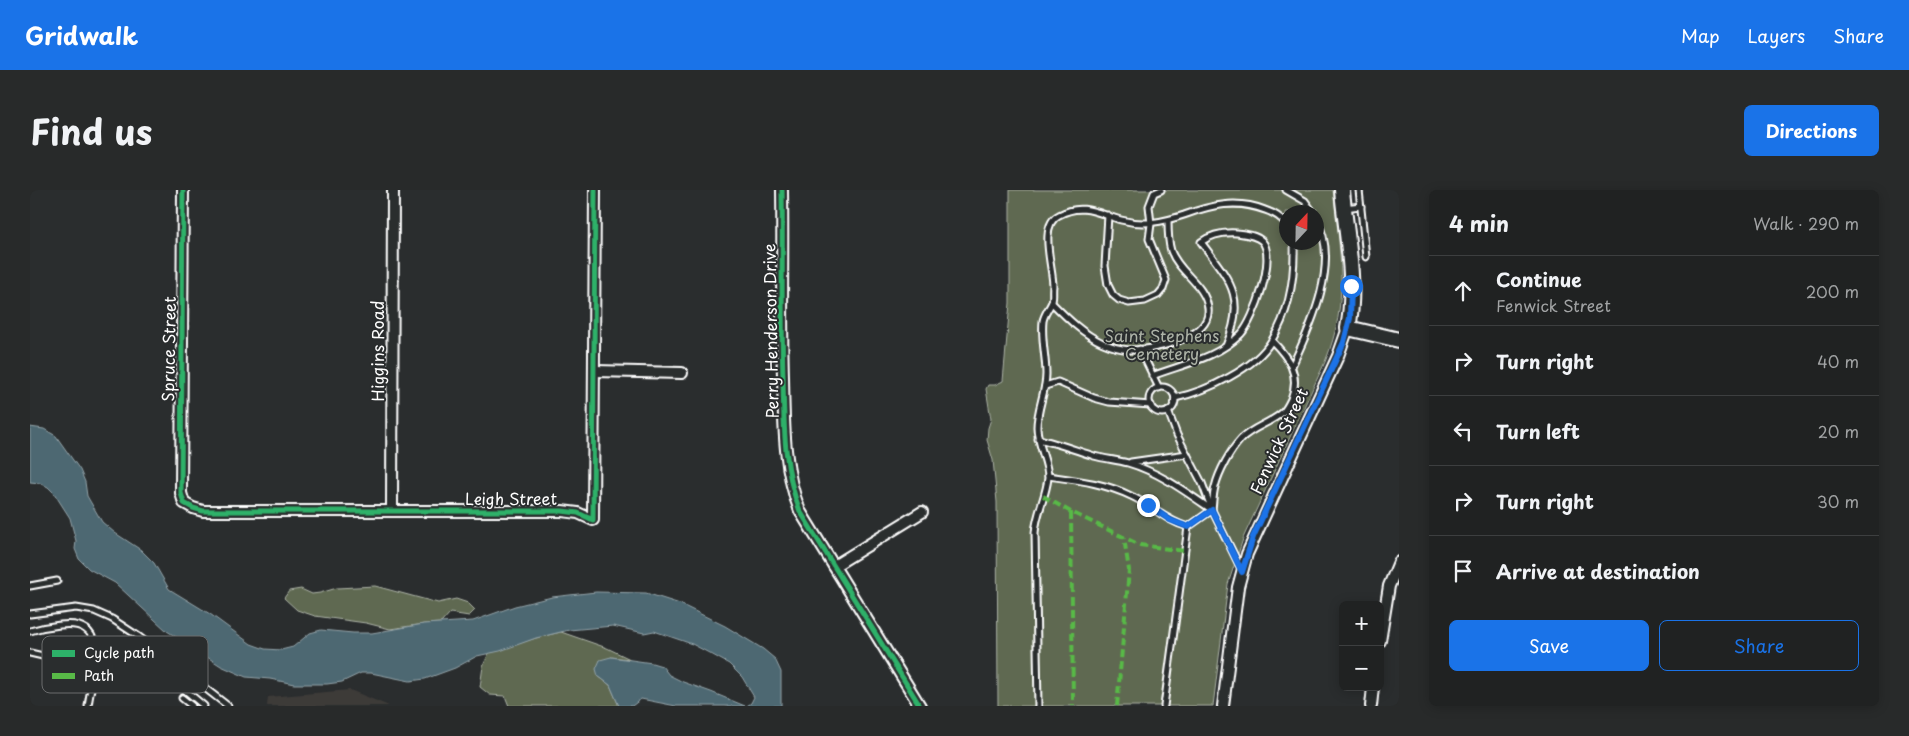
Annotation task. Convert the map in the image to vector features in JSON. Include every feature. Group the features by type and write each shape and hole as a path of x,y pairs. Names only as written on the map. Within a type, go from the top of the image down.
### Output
{"street":[{"name":"Spruce Street","path":"183,190 181,493 184,503 188,506"},
{"name":"Higgins Road","path":"392,511 393,190"},
{"name":"Leigh Street","path":"188,506 203,511 562,511 578,514 593,520 596,190"},
{"name":"Perry Henderson Drive","path":"782,190 782,372 788,469 793,492 800,511 920,706"},
{"name":"Fenwick Street","path":"1223,706 1242,572 1253,537 1338,356 1348,328 1351,292 1342,190"},
{"path":"1348,328 1399,340"},
{"path":"595,371 682,373"},
{"path":"834,566 922,512"},
{"path":"1384,617 1389,586 1399,562"},
{"path":"1370,706 1372,691"}],"lane":[{"path":"1108,215 1105,251 1108,285 1113,295 1119,300 1129,303 1145,301 1158,295 1163,289 1166,280 1149,239 1151,224 1149,206 1154,194 1161,190"},
{"path":"1286,190 1305,201 1308,205"},
{"path":"1359,190 1366,257"},
{"path":"1038,706 1035,533 1048,476 1038,439 1037,426 1046,373 1043,320 1052,303 1053,282 1048,236 1050,226 1054,218 1060,214 1078,209 1090,209 1122,220 1151,224 1168,221 1214,206 1244,204 1261,208 1279,218"},
{"path":"1344,208 1360,206"},
{"path":"1052,303 1077,326 1104,343 1127,350 1140,350 1172,342 1200,330 1207,318 1208,309 1205,298 1171,252 1168,240 1168,221"},
{"path":"1152,376 1204,359 1226,346 1241,334 1249,323 1265,274 1266,246 1262,240 1241,233 1209,236 1201,242 1224,272 1234,295 1235,319 1226,346"},
{"path":"1292,366 1319,299 1324,275 1324,244"},
{"path":"1175,398 1223,381 1249,364 1272,341 1289,297 1293,278 1294,250"},
{"path":"1164,706 1188,527 1212,510 1215,487 1232,451 1242,438 1282,413 1288,406 1295,382 1292,366 1282,351 1272,341"},
{"path":"1140,350 1159,388"},
{"path":"1045,386 1058,382 1094,398 1109,402 1151,406 1158,411 1168,411 1173,407 1175,398"},
{"path":"1151,406 1151,395 1159,388 1168,389 1175,398"},
{"path":"1168,411 1177,435 1202,483 1212,510 1242,572"},
{"path":"1038,439 1061,444 1095,456 1128,463 1159,476 1212,510"},
{"path":"1128,463 1187,454"},
{"path":"1048,476 1087,482 1117,490 1148,505 1170,520 1188,527"},
{"path":"30,586 57,581"},
{"path":"30,614 76,608 94,611 112,619 138,636"},
{"path":"30,630 74,623 84,626 93,636"},
{"path":"208,690 228,706"},
{"path":"88,706 90,693"},
{"path":"188,693 204,706"},
{"path":"182,698 192,706"}],"shaded area":[{"path":"350,690 389,706 267,706 268,697"}],"green space":[{"name":"Saint Stephens Cemetery","path":"1010,190 1333,190 1341,277 1338,319 1325,362 1244,536 1228,584 1213,706 998,706 997,502 993,460 987,440 991,419 986,389 988,385 995,385 1003,381 1010,303"},
{"path":"375,586 438,603 456,599 468,603 475,610 469,616 450,613 441,623 390,629 366,623 315,616 297,610 284,598 289,591 301,589 312,594 337,588"},
{"path":"561,632 607,648 630,659 611,657 598,676 610,685 619,706 509,706 505,696 490,695 480,687 483,666 489,653"}],"water":[{"path":"30,427 44,429 56,436 80,470 85,482 87,496 102,522 141,550 154,563 169,589 210,614 251,644 265,649 281,650 293,647 310,633 321,630 372,633 424,624 473,621 515,606 552,597 596,592 646,593 680,604 725,626 763,649 775,659 781,672 781,706 747,706 754,697 742,677 729,664 692,644 654,631 644,633 613,626 569,630 536,638 500,651 477,656 455,668 425,679 410,681 371,673 361,673 342,682 294,684 246,677 221,666 208,658 208,636 175,636 115,583 89,569 79,559 75,549 76,541 70,518 54,493 40,483 30,482"},
{"path":"611,657 662,666 669,675 683,682 745,706 676,706 641,699 632,706 619,706 610,685 598,676 596,669 600,660"}],"marked path":[{"path":"1043,496 1071,512 1140,545 1184,551"},
{"path":"1071,512 1073,706"},
{"path":"1117,706 1129,570 1124,538"}],"cycle path":[{"path":"183,190 181,493 184,503 203,511 562,511 578,513 593,520 595,190"},
{"path":"782,190 784,428 787,462 794,495 800,511 920,706"}],"route":[{"path":"1148,505 1179,525 1188,527 1212,510 1242,572 1253,537 1344,342 1350,318 1351,286"}]}
